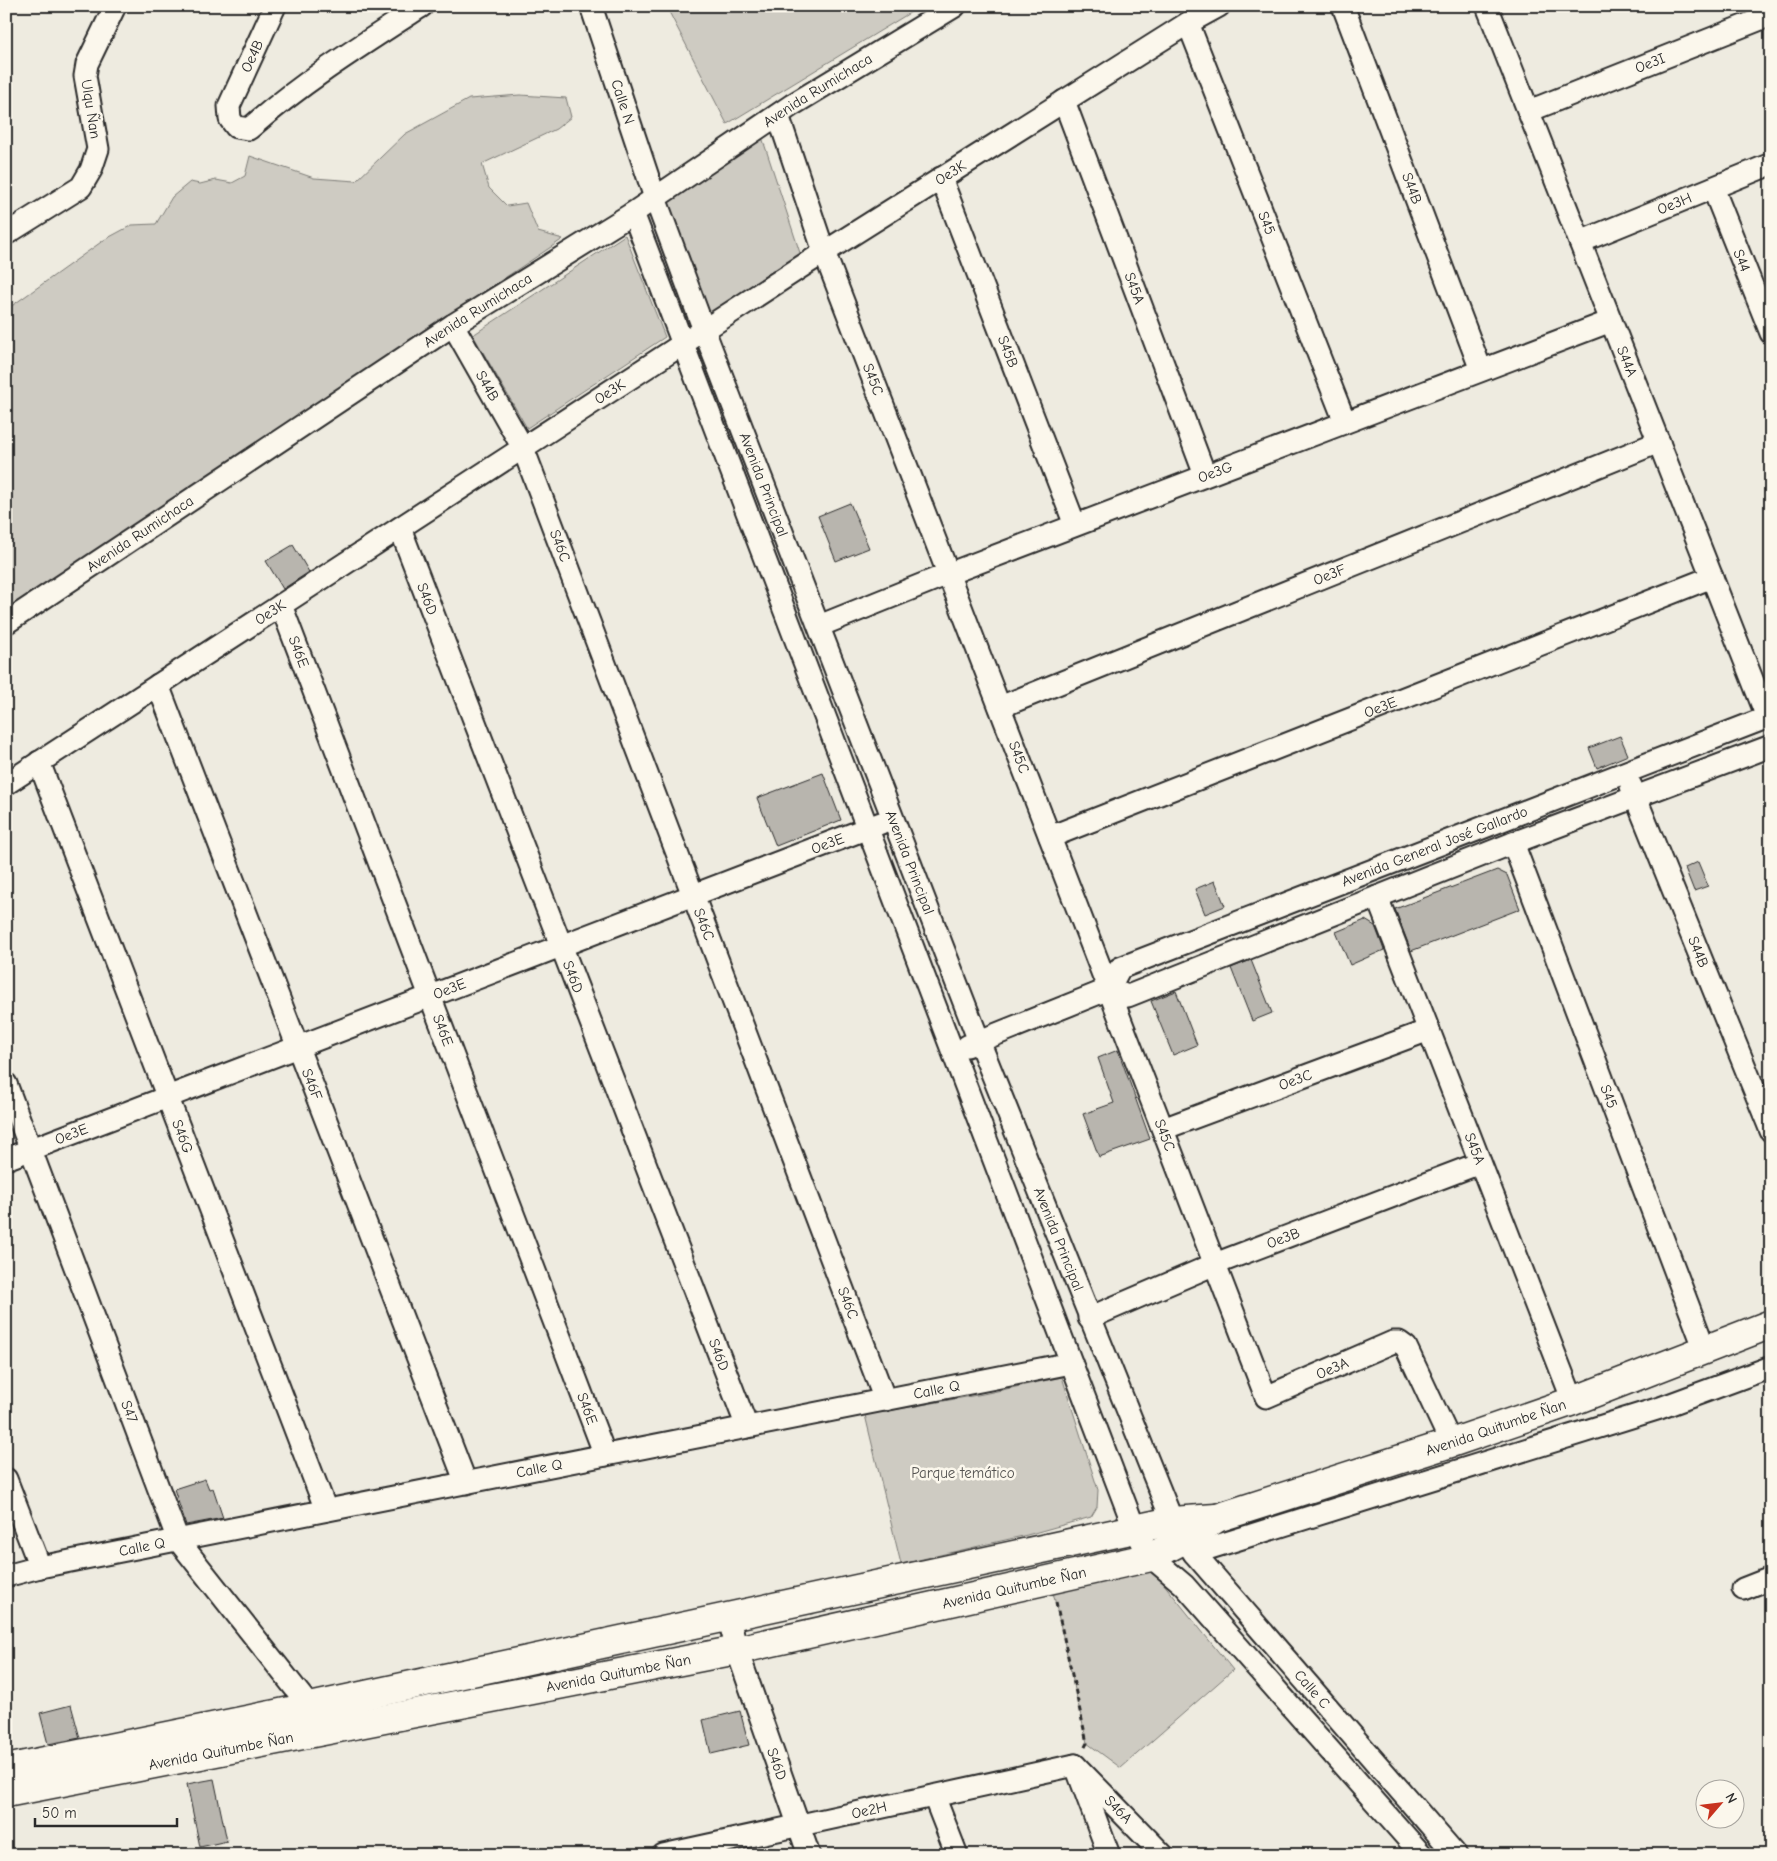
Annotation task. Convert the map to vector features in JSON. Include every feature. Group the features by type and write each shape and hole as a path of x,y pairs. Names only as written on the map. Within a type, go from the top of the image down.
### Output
{"street":[{"name":"Ulqu Ñan","path":"6,234 81,187 91,170 98,149 85,76 87,64 115,6"},
{"name":"Oe4B","path":"275,6 229,106 230,118 236,128 248,129 315,78 422,6"},
{"name":"Calle N","path":"591,6 655,198"},
{"name":"Avenida Rumichaca","path":"6,623 453,325 634,213 778,115 955,6"},
{"name":"Oe3K","path":"6,784 824,252 1188,23 1219,6"},
{"name":"S44B","path":"1343,6 1481,370"},
{"name":"S44A","path":"1487,6 1712,578 1769,716"},
{"name":"Oe3I","path":"1529,111 1771,15"},
{"name":"S45","path":"1188,23 1345,422"},
{"name":"S45A","path":"1064,101 1205,475"},
{"name":"S45C","path":"778,115 824,252 1266,1397"},
{"name":"Oe3H","path":"1580,242 1771,164"},
{"name":"S45B","path":"941,178 1074,526"},
{"name":"S44","path":"1713,188 1771,333"},
{"name":"Avenida Principal","path":"655,198 704,330 979,1041 1089,1318 1180,1534"},
{"name":"Avenida Principal","path":"634,213 1135,1530"},
{"name":"Oe3G","path":"819,626 1205,475 1611,321"},
{"name":"S44B","path":"453,325 523,448"},
{"name":"Oe3F","path":"1000,707 1659,442"},
{"name":"S46C","path":"523,448 885,1400"},
{"name":"S46D","path":"400,528 747,1427"},
{"name":"Oe3E","path":"1050,837 1712,578"},
{"name":"S46E","path":"281,605 604,1455"},
{"name":"S46F","path":"158,685 466,1483"},
{"name":"Avenida General José Gallardo","path":"1769,716 1120,968 1109,989 1128,996 1513,844 1771,746"},
{"name":"S46G","path":"40,762 326,1510"},
{"name":"S44B","path":"1626,772 1771,1131"},
{"name":"Oe3E","path":"6,1159 893,819"},
{"name":"S45","path":"1513,844 1704,1350"},
{"name":"S45A","path":"1377,897 1573,1401"},
{"path":"953,1051 1109,989"},
{"name":"Oe3C","path":"1163,1129 1429,1030"},
{"name":"S47","path":"6,1084 178,1540 310,1707"},
{"name":"Oe3B","path":"1089,1318 1214,1264 1480,1163"},
{"name":"Avenida Quitumbe Ñan","path":"6,1793 737,1650 1151,1557 1180,1534 1217,1518 1451,1444 1573,1401 1771,1324"},
{"name":"Oe3A","path":"1266,1397 1393,1342 1399,1342 1406,1347 1451,1444"},
{"name":"Calle Q","path":"6,1576 40,1567 1071,1363"},
{"path":"1180,1534 1660,1408 1771,1367"},
{"path":"6,1479 40,1567"},
{"name":"Avenida Quitumbe Ñan","path":"6,1769 310,1707 1135,1530 1180,1534"},
{"name":"Calle C","path":"1135,1530 1151,1557 1184,1586 1422,1855"},
{"name":"Calle C","path":"1180,1534 1456,1855"},
{"path":"1743,1589 1771,1578"},
{"name":"S46D","path":"728,1616 737,1650 809,1855"},
{"path":"1075,1765 1109,1855"},
{"name":"Oe2H","path":"663,1855 1075,1765"},
{"name":"S46A","path":"1075,1765 1163,1855"},
{"path":"934,1796 957,1855"}],"path":[{"path":"1050,1580 1087,1744 1075,1765"}],"green space":[{"path":"666,6 921,6 727,124"},
{"path":"520,95 566,98 571,117 556,129 482,164 489,188 507,206 526,203 538,232 563,239 6,611 6,310 104,240 132,225 156,224 172,197 190,182 200,184 216,180 232,183 245,176 250,156 314,178 356,181 405,134 469,99"},
{"path":"759,128 804,265 704,330 655,198"},
{"path":"625,235 665,337 527,428 473,335"},
{"name":"Parque temático","path":"1062,1377 1098,1490 1097,1507 1091,1517 1027,1535 901,1564 865,1415 983,1394"},
{"path":"1151,1568 1233,1670 1121,1768 1087,1743 1053,1592"}],"building":[{"path":"850,503 869,548 836,561 818,516"},
{"path":"293,545 309,572 283,589 266,561"},
{"path":"1620,736 1628,755 1597,768 1589,748"},
{"path":"823,773 841,820 776,846 757,798"},
{"path":"1698,862 1708,886 1694,891 1685,868"},
{"path":"1497,870 1507,875 1520,909 1411,951 1395,909"},
{"path":"1215,881 1225,906 1205,914 1195,889"},
{"path":"1365,920 1375,926 1384,950 1350,965 1336,932"},
{"path":"1251,960 1272,1013 1252,1021 1231,968"},
{"path":"1176,991 1197,1045 1173,1055 1151,1001"},
{"path":"1118,1050 1150,1139 1099,1157 1083,1114 1114,1103 1098,1058"},
{"path":"205,1479 209,1489 213,1488 223,1518 186,1525 174,1489"},
{"path":"71,1705 80,1738 48,1744 40,1713"},
{"path":"740,1711 749,1745 711,1754 703,1720"},
{"path":"214,1779 227,1841 200,1847 187,1784"}]}
